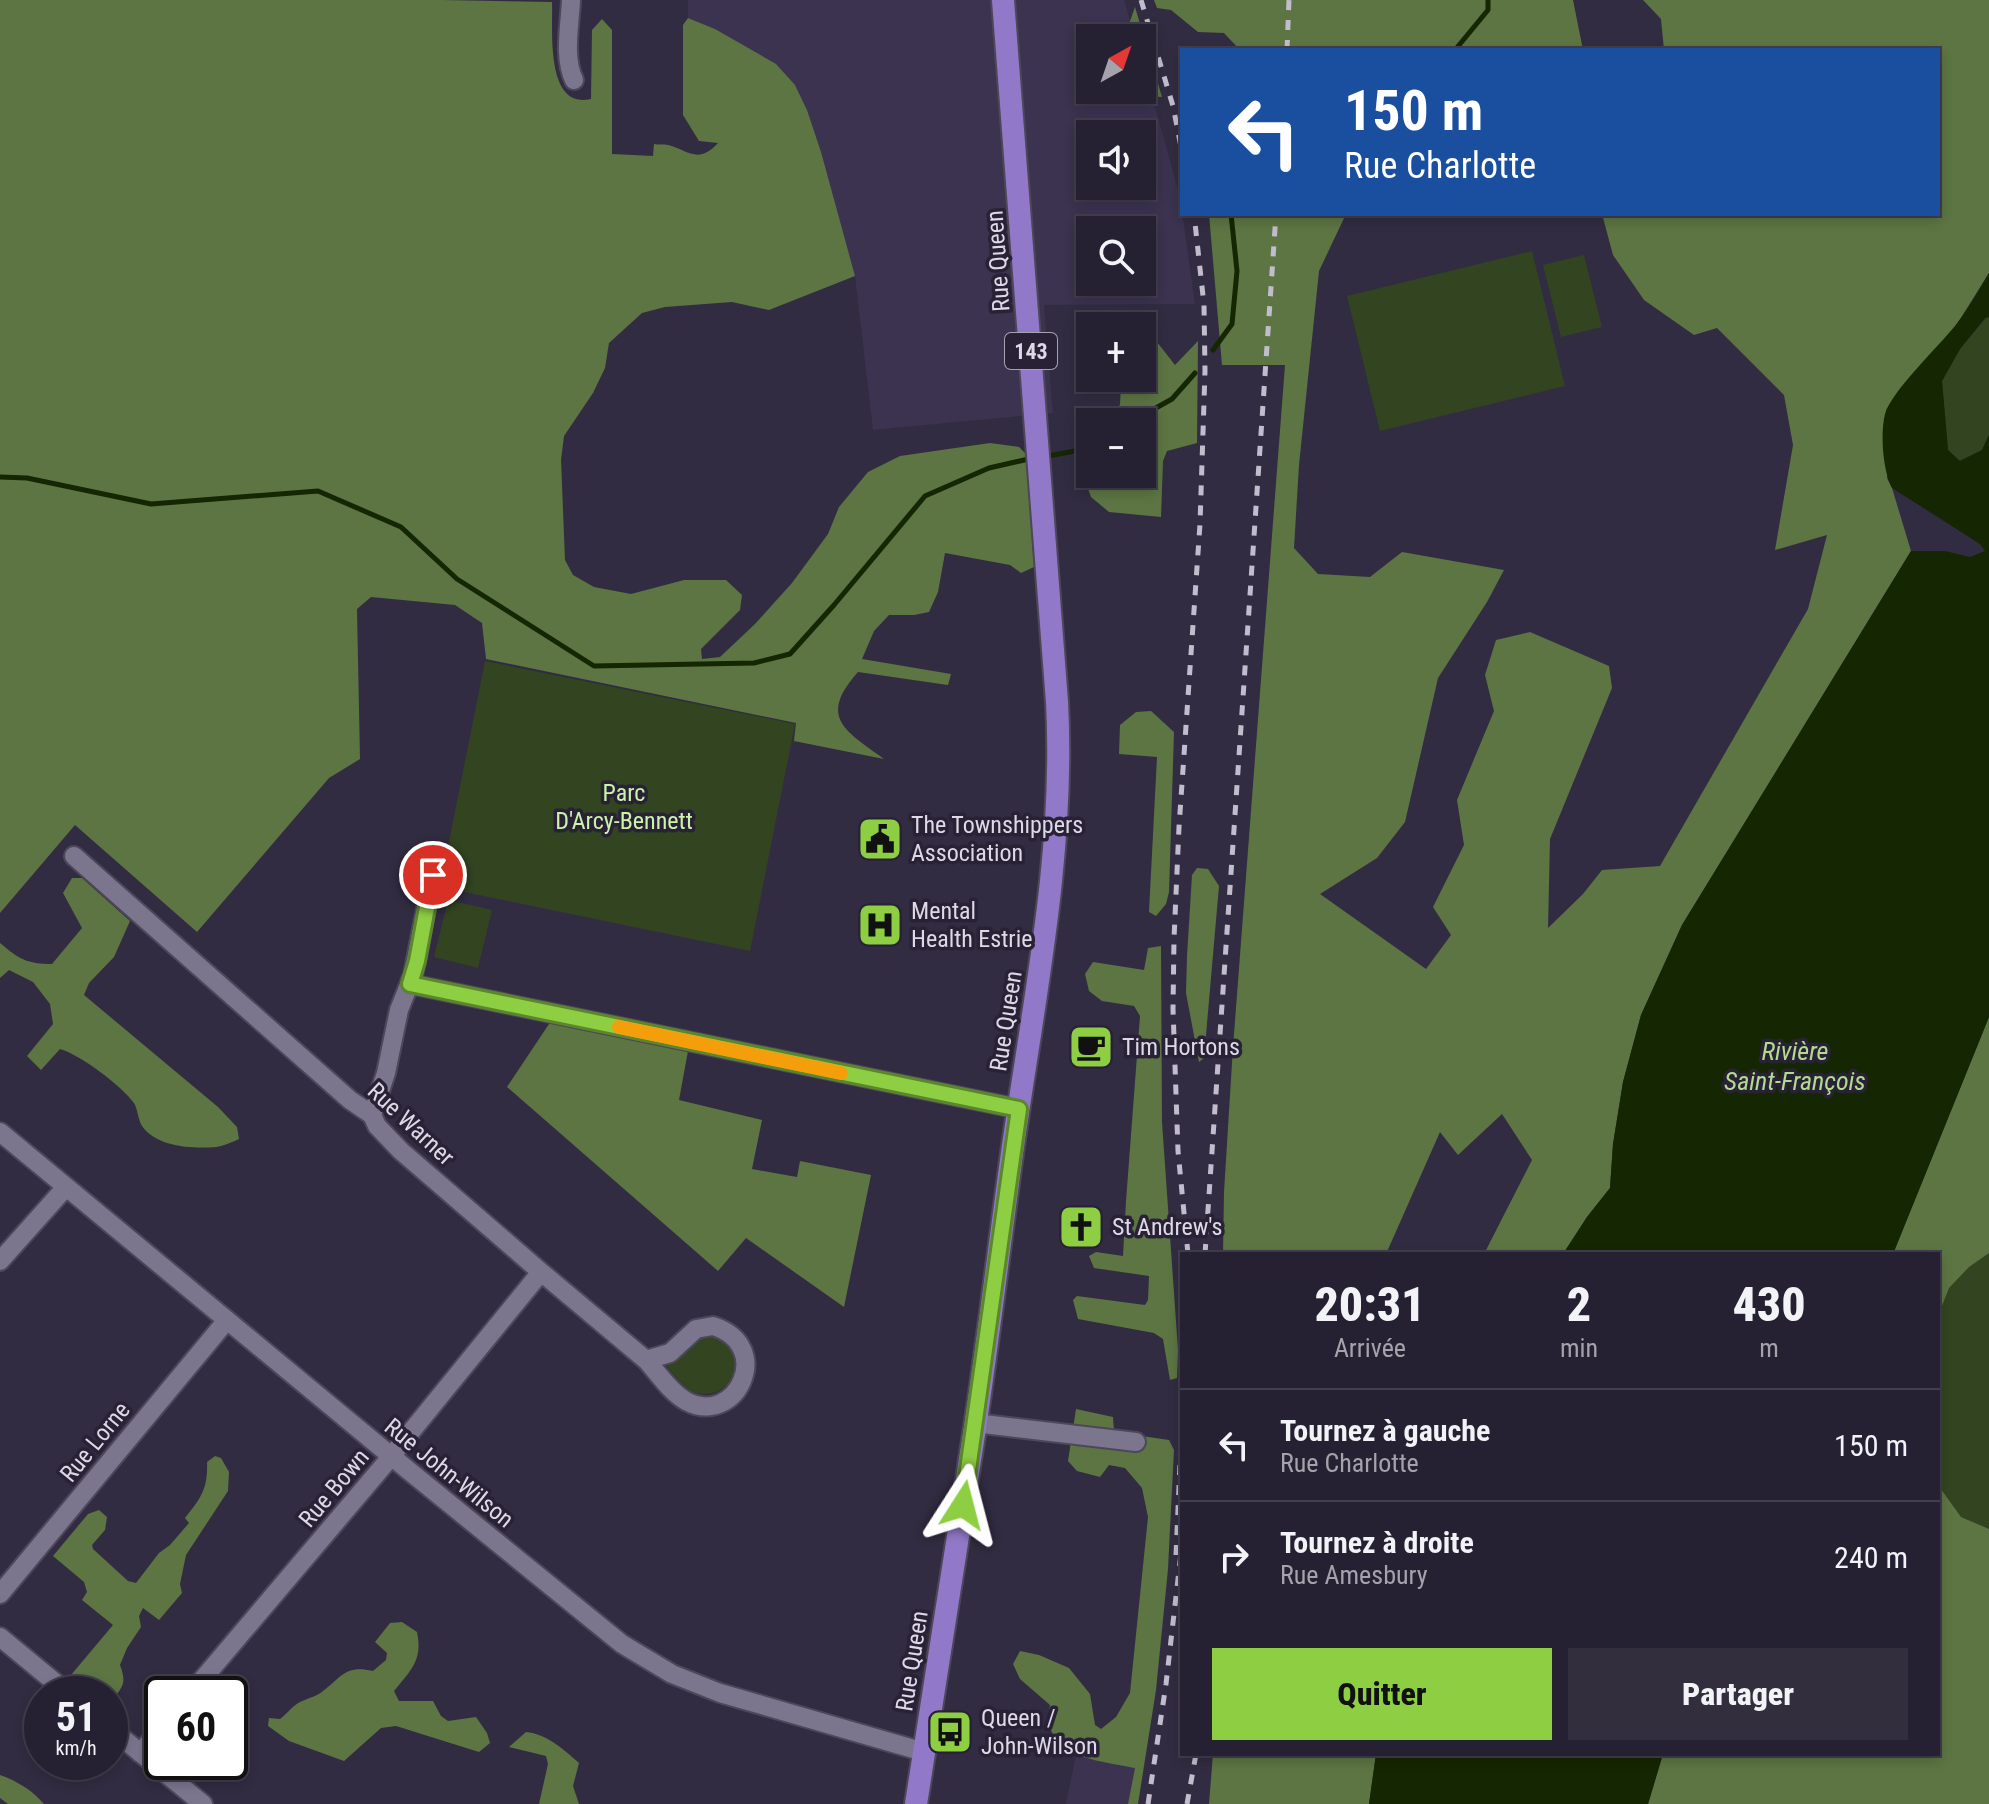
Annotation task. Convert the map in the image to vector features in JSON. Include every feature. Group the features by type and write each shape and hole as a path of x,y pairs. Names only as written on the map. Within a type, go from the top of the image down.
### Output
{"main road":[{"name":"Rue Queen","path":"916,1804 1043,951 1057,800 1059,738 1003,0"}],"street":[{"path":"571,0 569,59 574,80"},
{"path":"372,1115 386,1073 396,1021 417,961 437,853"},
{"name":"Rue Warner","path":"74,856 350,1100 372,1115 377,1126 401,1151 646,1360 683,1399 694,1405 706,1406 727,1400 743,1381 747,1368 741,1346 724,1330 713,1326 696,1329 670,1353 646,1360"},
{"path":"410,984 1019,1109"},
{"name":"Rue John-Wilson","path":"0,1132 391,1456 598,1625 646,1660 720,1693 924,1752"},
{"path":"0,1261 66,1187"},
{"name":"Rue Bown","path":"205,1676 541,1272"},
{"name":"Rue Lorne","path":"0,1594 227,1320"},
{"path":"975,1423 1136,1442"},
{"path":"0,1637 47,1676"},
{"path":"128,1743 203,1804"},
{"path":"140,1753 144,1748"}],"shaded area":[{"path":"0,0 552,2 555,65 566,92 576,99 591,99 592,30 602,19 612,30 612,154 653,156 654,144 699,155 718,143 699,141 683,115 683,25 688,18 715,29 776,64 795,85 821,152 855,276 769,310 732,302 665,307 642,313 609,343 605,368 593,393 564,436 561,460 565,560 573,575 594,587 631,594 684,580 726,580 742,595 740,610 701,649 702,659 720,657 792,583 828,534 839,507 868,472 900,456 990,443 1019,447 1026,454 1034,567 1021,573 1010,565 945,553 938,592 929,612 889,615 874,631 862,659 951,674 948,685 858,672 839,701 838,712 848,731 884,759 794,741 796,723 486,659 482,623 455,605 371,597 357,609 360,759 329,778 197,932 75,825 0,913"},
{"path":"688,0 1124,0 1131,24 1076,24 1076,104 1154,104 1180,197 1180,216 1183,216 1195,304 1044,305 1053,413 873,430 855,276 807,110 795,85 715,29 688,18"},
{"path":"1154,0 1573,0 1583,48 1238,48 1224,33 1198,32 1171,10 1157,8"},
{"path":"1643,0 1989,0 1989,273 1957,324 1900,391 1887,478 1911,551 1682,925 1641,1015 1623,1082 1610,1188 1564,1252 1485,1252 1532,1160 1502,1114 1458,1155 1440,1132 1387,1252 1223,1252 1233,1047 1285,365 1222,365 1209,216 1345,216 1319,271 1299,465 1294,548 1318,574 1370,577 1402,552 1504,570 1438,678 1405,822 1377,858 1320,894 1426,969 1451,935 1433,907 1464,845 1457,800 1494,711 1485,675 1496,640 1530,632 1609,666 1612,688 1550,839 1548,928 1583,894 1602,870 1660,866 1808,609 1827,535 1775,550 1793,445 1784,395 1717,328 1694,335 1644,300 1613,255 1603,216 1940,216 1940,48 1664,48 1661,19"},
{"path":"1135,7 1140,24 1129,24"},
{"path":"1156,77 1162,97 1156,97"},
{"path":"1198,341 1197,443 1167,451 1163,461 1161,517 1109,512 1091,497 1088,488 1156,488 1156,408 1116,408 1120,405 1121,392 1156,392 1157,342 1175,365"},
{"path":"1151,711 1174,732 1169,892 1166,904 1156,916 1149,912 1157,757 1119,754 1120,725 1136,712"},
{"path":"1197,868 1208,869 1219,886 1204,1058 1199,1062 1186,993 1192,875"},
{"path":"72,878 82,878 130,921 114,957 89,983 84,995 218,1107 237,1127 239,1139 207,1148 166,1142 148,1133 128,1096 89,1064 60,1049 41,1070 27,1056 53,1024 50,1004 33,982 9,970 0,978 0,943 24,960 52,964 82,928 63,893"},
{"path":"1161,946 1162,1122 1178,1350 1177,1378 1170,1380 1163,1339 1154,1333 1078,1319 1073,1300 1077,1296 1145,1305 1148,1300 1149,1276 1094,1268 1089,1256 1096,1252 1123,1256 1140,1016 1134,1006 1102,1001 1089,991 1085,974 1093,962 1144,970 1148,948"},
{"path":"1989,1017 1989,1253 1969,1267 1949,1288 1940,1311 1940,1252 1894,1252"},
{"path":"551,1021 688,1051 679,1100 762,1120 752,1169 797,1177 800,1161 871,1175 844,1307 746,1238 718,1271 507,1087"},
{"path":"1076,1409 1113,1417 1114,1432 1169,1440 1174,1450 1168,1569 1156,1690 1138,1804 1128,1804 1135,1768 1089,1759 1063,1746 1054,1736 1049,1723 1050,1705 1020,1679 1013,1664 1020,1651 1039,1655 1069,1668 1090,1694 1095,1725 1101,1729 1116,1717 1130,1693 1148,1517 1142,1488 1125,1468 1109,1465 1100,1477 1077,1471 1068,1461"},
{"path":"215,1456 221,1458 229,1472 228,1491 186,1555 180,1584 182,1593 159,1620 143,1608 139,1616 141,1627 120,1665 123,1676 72,1676 113,1625 82,1600 87,1592 84,1582 53,1556 88,1514 99,1510 107,1517 105,1530 92,1545 93,1549 128,1581 136,1583 159,1553 189,1523 185,1518 202,1493 207,1462"},
{"path":"1940,1488 1961,1517 1989,1529 1989,1804 1648,1804 1662,1756 1940,1756"},
{"path":"402,1622 417,1632 418,1650 414,1664 394,1691 399,1701 433,1701 441,1716 448,1721 476,1717 490,1743 479,1752 396,1726 381,1728 344,1761 289,1741 268,1726 269,1718 280,1719 297,1704 320,1693 345,1673 356,1669 373,1671 386,1660 387,1653 375,1642 390,1623"},
{"path":"526,1732 548,1739 579,1763 573,1786 579,1804 539,1804 548,1764 546,1756 509,1747"},
{"path":"1076,1755 1136,1768 1128,1804 1066,1804"},
{"path":"1213,1756 1376,1756 1369,1804 1209,1804"},
{"path":"0,1775 24,1786 44,1804 8,1804 0,1798"}],"green space":[{"path":"1532,251 1565,386 1380,431 1347,296"},
{"path":"1584,255 1602,327 1561,337 1543,265"},
{"path":"1989,317 1989,435 1982,450 1959,461 1948,450 1942,381 1960,349"},
{"name":"Parc D'Arcy-Bennett","path":"485,661 795,724 750,951 440,887"},
{"path":"448,900 492,910 478,968 434,957"},
{"path":"1989,1017 1989,1564 1940,1525 1940,1252 1894,1252"},
{"path":"704,1334 720,1339 730,1347 735,1358 735,1370 730,1381 721,1390 708,1394 691,1392 666,1365"}],"water":[{"name":"Rivière Saint-François","path":"1989,273 1989,317 1960,349 1942,381 1948,450 1960,461 1982,450 1989,435 1989,1017 1894,1252 1564,1252 1610,1188 1623,1082 1641,1015 1682,925 1911,551 1945,551 1970,557 1985,551 1980,544 1892,488 1883,452 1885,414 1889,405 1973,300"},
{"path":"1376,1756 1662,1756 1648,1804 1369,1804"}],"waterway":[{"path":"1457,48 1488,10 1488,0"},
{"path":"1213,350 1232,324 1237,271 1231,216"},
{"path":"1156,408 1172,399 1195,373"},
{"path":"1043,457 1076,451"},
{"path":"0,477 27,478 151,504 318,491 401,527 457,579 594,666 754,663 790,654 925,496 989,468 1033,458"}],"railway":[{"path":"1141,0 1173,106 1180,142"},
{"path":"1287,48 1289,0"},
{"path":"1188,1252 1178,1151 1173,1009 1179,827 1200,524 1205,371 1204,305 1194,216"},
{"path":"1205,1252 1276,216"},
{"path":"1176,1555 1180,1464"},
{"path":"1148,1804 1180,1562"},
{"path":"1187,1804 1196,1756"}],"slow traffic":[{"path":"619,1027 841,1073"}],"place":[{"name":"The Townshippers Association","path":"880,839"},
{"name":"Mental Health Estrie","path":"880,925"},
{"name":"Tim Hortons","path":"1091,1047"},
{"name":"St Andrew's","path":"1081,1227"},
{"name":"Queen / John-Wilson","path":"950,1732"}],"route":[{"path":"433,875 410,984 1019,1109 963,1505"}]}
